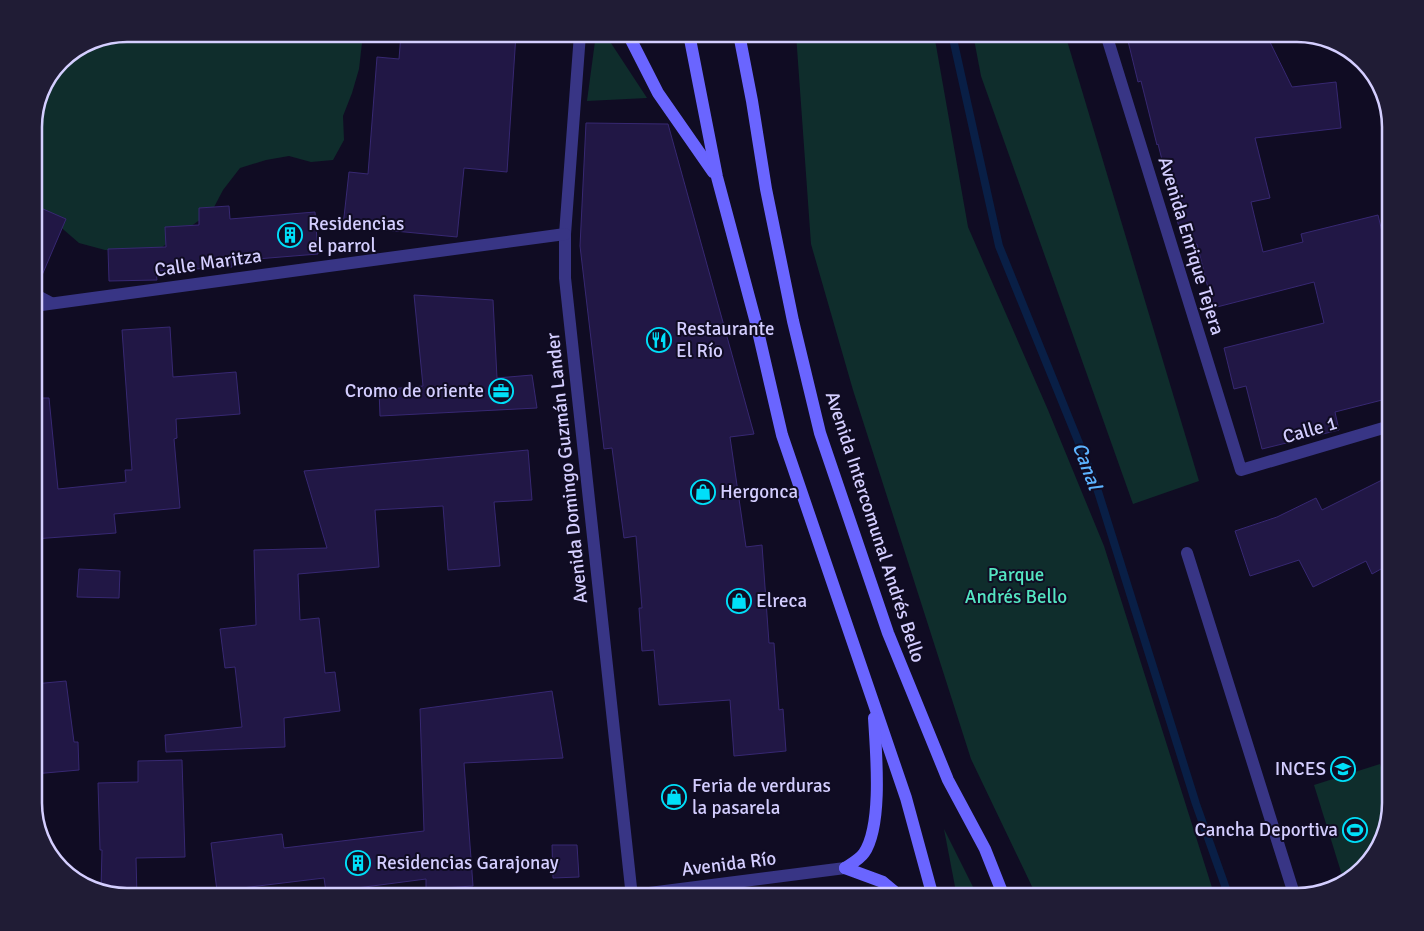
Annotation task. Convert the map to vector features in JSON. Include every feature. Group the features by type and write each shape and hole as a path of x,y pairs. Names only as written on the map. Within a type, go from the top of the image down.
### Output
{"main road":[{"path":"632,42 658,93 716,177"},
{"path":"691,42 716,177 756,324 782,435 906,798 931,888"},
{"name":"Avenida Intercomunal Andrés Bello","path":"741,42 766,189 793,321 820,433 888,633 948,780 985,849 1000,888"},
{"path":"845,868 863,855 872,834 878,771 873,701"},
{"path":"845,868 883,882 890,888"}],"street":[{"name":"Avenida Domingo Guzmán Lander","path":"579,42 565,234 565,278 631,888"},
{"name":"Avenida Enrique Tejera","path":"1108,42 1241,470"},
{"name":"Calle Maritza","path":"43,304 565,234"},
{"path":"43,299 51,303"},
{"name":"Calle 1","path":"1241,470 1382,428"},
{"path":"1187,553 1292,888"},
{"name":"Avenida Río","path":"693,888 845,868"}],"green space":[{"path":"127,42 362,42 359,69 343,116 344,140 333,160 311,162 289,156 266,160 240,168 223,190 212,211 154,253 105,250 79,243 43,212 43,122 45,105 51,90 71,63 100,47"},
{"path":"595,42 610,42 647,98 587,101"},
{"name":"Parque Andrés Bello","path":"797,42 935,42 968,227 1048,410 1104,546 1212,888 1033,888 971,759 853,390 811,244"},
{"path":"975,42 1067,42 1199,481 1133,504 981,76"},
{"name":"Cancha Deportiva","path":"1380,764 1382,771 1382,804 1377,831 1361,860 1342,875 1314,785"},
{"path":"944,829 974,888 955,888"}],"building":[{"path":"400,42 515,42 507,172 464,168 457,237 343,226 349,172 368,174 377,57 399,59"},
{"path":"1128,42 1270,42 1292,87 1336,82 1341,128 1255,138 1270,198 1251,202 1263,252 1303,242 1301,234 1378,215 1382,232 1382,400 1335,412 1339,430 1262,449 1246,386 1234,389 1224,348 1324,323 1314,282 1213,308 1197,244 1184,247 1141,81 1138,82"},
{"path":"586,123 668,124 754,434 730,437 746,547 762,545 769,643 774,643 779,710 783,709 786,751 734,756 730,700 659,705 654,650 642,651 639,608 642,608 636,536 624,538 612,448 604,449 580,246"},
{"path":"229,206 230,219 315,212 318,254 232,261 232,267 156,271 157,280 109,281 108,249 166,247 165,227 199,225 199,208"},
{"path":"43,209 66,219 43,273"},
{"path":"414,295 493,300 497,378 532,375 537,408 380,416 379,390 423,386"},
{"path":"170,327 173,377 236,372 240,414 176,419 177,438 174,439 180,508 114,514 116,533 43,538 43,398 49,398 58,489 126,482 125,470 132,470 122,330"},
{"path":"528,450 532,500 494,502 500,566 448,570 443,506 375,510 379,567 298,574 300,620 319,618 325,673 335,672 340,711 284,718 285,747 166,752 165,735 242,727 235,667 225,668 220,629 256,625 254,550 327,548 304,471"},
{"path":"1382,480 1382,568 1372,574 1366,561 1313,587 1299,560 1250,576 1235,531 1277,517 1316,498 1322,510"},
{"path":"79,569 120,571 119,598 77,597"},
{"path":"66,681 74,742 78,742 79,770 43,773 43,683"},
{"path":"552,691 563,758 464,763 473,886 426,888 426,879 357,888 325,888 324,878 242,888 217,888 211,843 282,834 284,848 424,831 420,709"},
{"path":"182,760 185,857 136,858 137,888 111,887 101,884 102,850 100,850 98,783 138,782 138,761"},
{"path":"552,845 577,845 579,877 553,878"}],"waterway":[{"name":"Canal","path":"954,42 999,246 1096,485 1196,804 1226,888"}],"place":[{"name":"Residencias el parrol","path":"290,235"},
{"name":"Restaurante El Río","path":"659,340"},
{"name":"Cromo de oriente","path":"501,391"},
{"name":"Hergonca","path":"703,492"},
{"name":"Elreca","path":"739,601"},
{"name":"INCES","path":"1343,769"},
{"name":"Feria de verduras la pasarela","path":"674,797"},
{"name":"Cancha Deportiva","path":"1355,830"},
{"name":"Residencias Garajonay","path":"358,863"}]}
